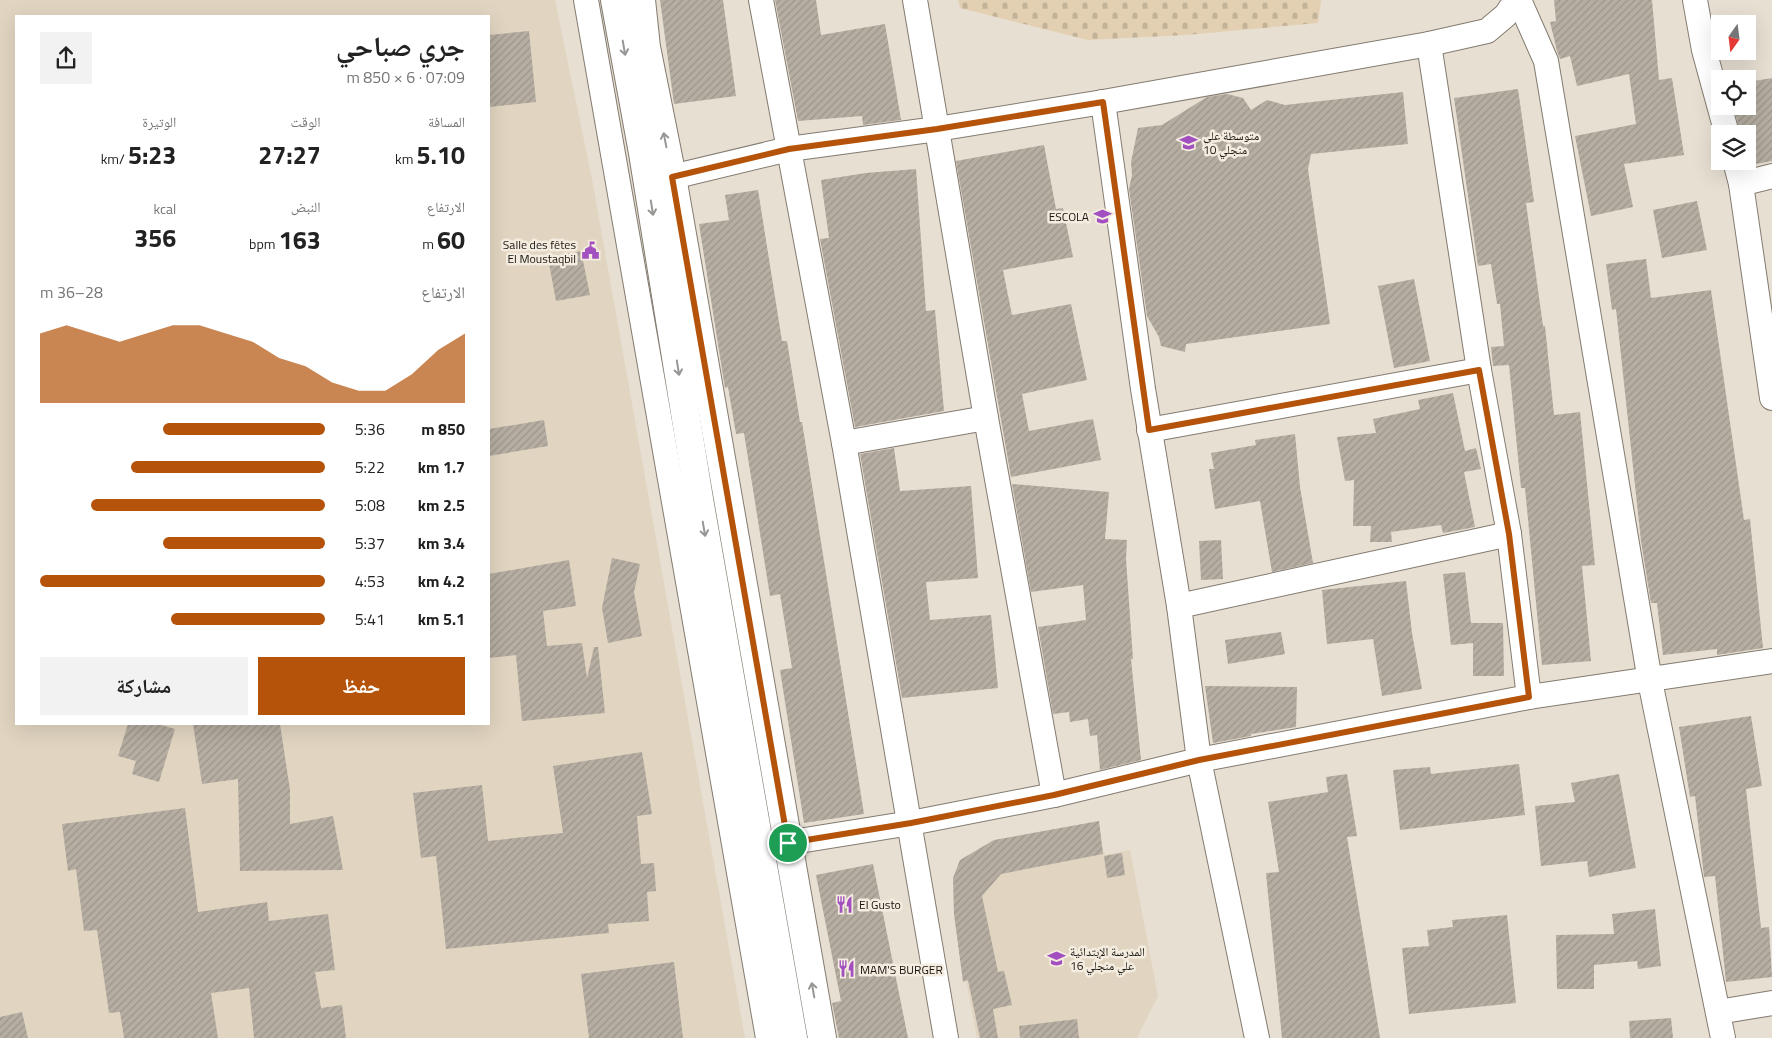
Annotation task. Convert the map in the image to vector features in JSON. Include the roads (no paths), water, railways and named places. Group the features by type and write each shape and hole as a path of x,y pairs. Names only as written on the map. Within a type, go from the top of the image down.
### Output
{"main road":[{"path":"615,0 747,849 793,1038"},
{"path":"640,0 646,47 672,177 822,1038"}],"street":[{"path":"586,0 747,849 768,1038"},
{"path":"760,0 844,443 911,823 946,1038"},
{"path":"915,0 986,418 1054,795"},
{"path":"672,177 789,149 937,129 1103,102 1487,32 1506,15 1518,0 1546,61 1650,680 1722,1038"},
{"path":"1695,0 1704,50 1725,125"},
{"path":"1429,44 1479,370 1509,534 1529,697"},
{"path":"1103,102 1149,430 1179,606 1199,760 1256,1038"},
{"path":"1737,170 1741,184 1772,398"},
{"path":"1741,184 1772,176"},
{"path":"1149,430 1479,370"},
{"path":"844,443 986,418"},
{"path":"1179,606 1509,534"},
{"path":"747,849 911,823 1054,795 1199,760 1529,697 1772,661"},
{"path":"1718,1012 1772,1002"}],"place":[{"name":"متوسطة علي منجلي 10","path":"1189,142"},
{"name":"ESCOLA","path":"1103,216"},
{"name":"Salle des fêtes El Moustaqbil","path":"590,251"},
{"name":"El Gusto","path":"845,904"},
{"name":"المدرسة الإبتدائية علي منجلي 16","path":"1056,958"},
{"name":"MAM'S BURGER","path":"846,969"}]}
